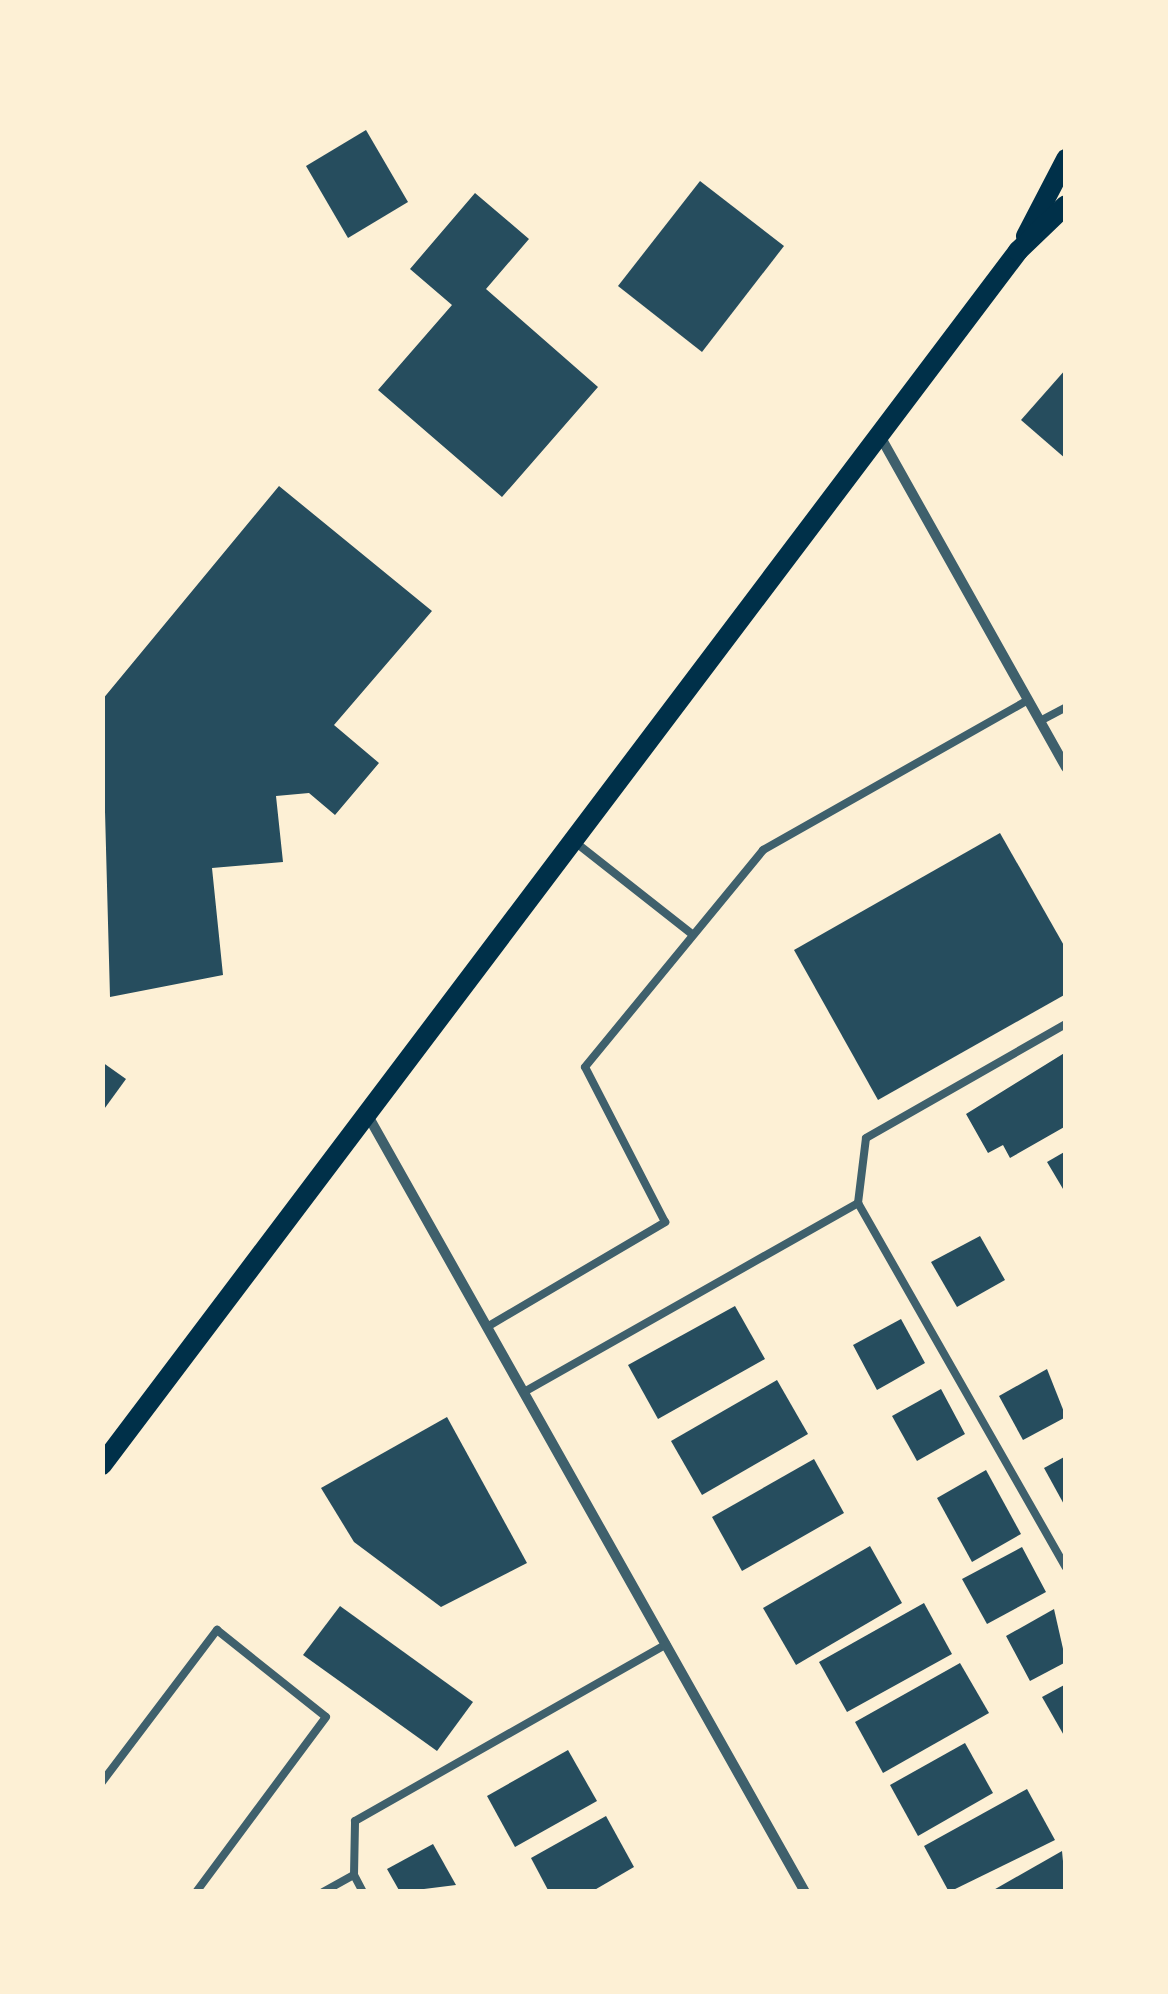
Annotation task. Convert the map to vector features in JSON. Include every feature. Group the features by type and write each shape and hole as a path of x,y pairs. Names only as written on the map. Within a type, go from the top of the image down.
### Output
{"main road":[{"path":"102,1466 1018,251 1066,159"},
{"path":"1018,251 1066,206"}],"street":[{"path":"879,435 1066,767"},
{"path":"367,1114 805,1892"}],"lane":[{"path":"487,1327 665,1222 585,1067 763,850 1028,700"},
{"path":"1040,721 1066,707"},
{"path":"573,841 693,935"},
{"path":"1066,1024 866,1138 858,1202 1066,1567"},
{"path":"524,1392 858,1202"},
{"path":"102,1782 217,1630 326,1718 196,1892"},
{"path":"364,1892 354,1874 355,1821 666,1644"},
{"path":"323,1892 354,1874"}],"building":[{"path":"366,130 408,202 348,238 306,166"},
{"path":"700,181 784,246 702,352 618,286"},
{"path":"475,193 529,239 486,289 598,387 502,497 378,390 452,305 410,269"},
{"path":"1066,369 1066,459 1021,420"},
{"path":"279,486 432,611 334,725 379,763 335,815 309,793 276,796 283,862 212,868 223,975 110,997 102,700"},
{"path":"1000,833 1066,949 1066,994 878,1100 794,950"},
{"path":"1066,1052 1066,1126 1010,1158 1003,1145 988,1153 966,1114"},
{"path":"102,1062 126,1079 102,1112"},
{"path":"1066,1151 1066,1194 1047,1162"},
{"path":"980,1236 1005,1280 957,1307 931,1262"},
{"path":"735,1306 765,1359 658,1419 628,1365"},
{"path":"901,1319 925,1363 877,1390 853,1345"},
{"path":"1047,1369 1066,1417 1023,1440 999,1396"},
{"path":"777,1380 808,1434 702,1495 671,1441"},
{"path":"941,1389 965,1434 917,1461 892,1416"},
{"path":"447,1417 527,1563 441,1607 354,1542 321,1488"},
{"path":"1066,1456 1066,1508 1044,1468"},
{"path":"814,1459 844,1513 742,1571 712,1517"},
{"path":"986,1470 1021,1534 972,1562 937,1498"},
{"path":"870,1546 902,1603 796,1665 763,1608"},
{"path":"1022,1547 1046,1592 987,1624 962,1579"},
{"path":"924,1603 952,1654 847,1712 819,1662"},
{"path":"340,1606 473,1702 437,1751 303,1655"},
{"path":"1054,1609 1066,1662 1030,1681 1006,1636"},
{"path":"960,1663 989,1713 883,1773 855,1722"},
{"path":"1066,1684 1066,1739 1042,1697"},
{"path":"965,1743 993,1793 918,1836 890,1785"},
{"path":"568,1750 597,1801 515,1847 487,1796"},
{"path":"1027,1789 1055,1840 949,1892 924,1846"},
{"path":"606,1816 634,1867 591,1892 549,1892 531,1858"},
{"path":"433,1844 456,1885 400,1892 387,1869"},
{"path":"1062,1851 1066,1892 990,1892"}]}
